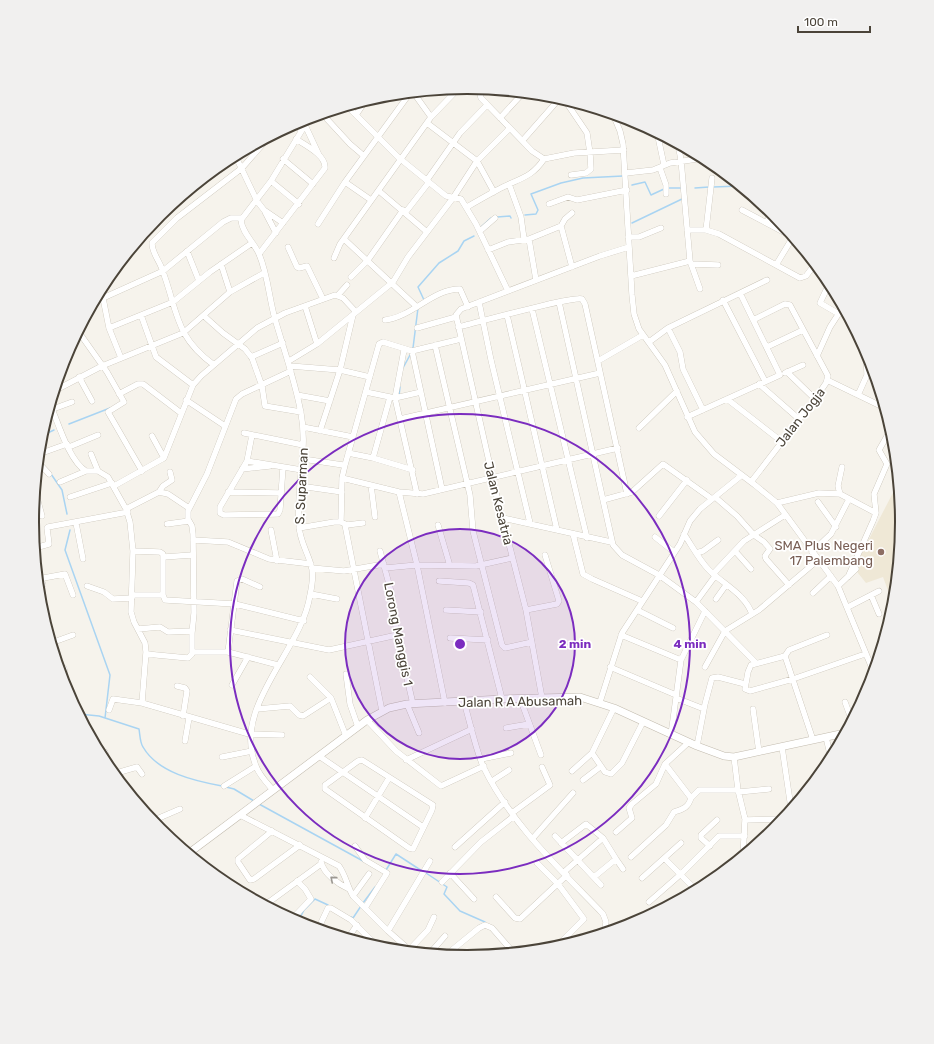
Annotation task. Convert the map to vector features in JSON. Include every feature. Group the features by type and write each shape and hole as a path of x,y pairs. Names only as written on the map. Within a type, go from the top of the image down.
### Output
{"street":[{"path":"481,94 480,96 487,105 523,140 532,151 544,159"},
{"path":"334,258 344,239 371,200 402,160 431,117 453,95"},
{"path":"417,97 431,117"},
{"path":"500,118 517,97"},
{"path":"318,224 345,182 406,99"},
{"path":"523,140 555,103"},
{"path":"351,277 368,260 428,181 452,142 487,105"},
{"path":"569,107 587,133 591,169 586,173 570,175"},
{"path":"356,115 361,108"},
{"path":"351,110 402,160 446,196 459,198 467,207 508,291"},
{"path":"326,118 350,144 364,156"},
{"path":"616,121 620,131 624,150 628,237 634,314 643,335 665,365 695,432 706,446 777,503 838,586 848,607 870,665"},
{"path":"427,123 477,161 494,192"},
{"path":"121,358 108,328 103,298 163,271 228,219 234,217 241,218 257,201 304,127 325,164 325,168 260,254"},
{"path":"146,654 188,658 192,656 194,613 192,555 193,540 192,528 189,521 189,508 208,474 224,426 236,399 242,394 262,386 290,366 393,282 408,257 453,198 477,161 510,128"},
{"path":"296,139 320,156"},
{"path":"658,139 666,185 666,194"},
{"path":"214,365 196,351 183,333 163,271 153,251 152,245 153,242 177,218 242,168 258,149"},
{"path":"467,207 531,174 544,159 574,153 624,150"},
{"path":"679,150 691,263 700,289"},
{"path":"284,159 313,184"},
{"path":"626,172 662,166 681,160 694,159"},
{"path":"238,160 257,201 264,210 276,233"},
{"path":"706,230 712,178"},
{"path":"271,180 298,204"},
{"path":"345,182 371,200"},
{"path":"509,184 521,217 536,280"},
{"path":"549,204 568,197 577,200 627,190"},
{"path":"379,191 427,232"},
{"path":"264,210 283,223"},
{"path":"742,210 779,229"},
{"path":"488,250 506,242 526,239 561,226 565,219 572,213"},
{"name":"S. Suparman","path":"241,218 243,228 260,254 275,318 290,366 301,412 303,427 303,459 300,486 299,528 311,566 311,594 304,620 278,665 257,709 249,734 256,766 273,790"},
{"path":"480,232 495,218"},
{"path":"767,222 769,218"},
{"path":"561,226 572,267"},
{"path":"628,237 639,237 661,228"},
{"path":"687,230 706,230 719,234 802,278 808,274 812,268"},
{"path":"344,239 393,282 417,307"},
{"path":"776,265 790,241"},
{"path":"108,328 173,302 221,264 252,243"},
{"path":"288,247 297,267 307,266 323,299"},
{"path":"417,328 456,317 461,309 600,256 629,247"},
{"path":"187,251 199,281"},
{"path":"631,276 691,263 718,264"},
{"path":"221,264 230,292"},
{"path":"61,387 102,366 152,344 183,333 230,292 264,273"},
{"path":"649,342 668,328 767,280"},
{"path":"70,497 113,485 164,458 186,400 193,386 214,365 257,328 275,318 323,299 338,295 347,285"},
{"path":"385,320 417,307 446,292 456,289 460,289 468,307"},
{"path":"817,356 830,327 839,314 820,304 826,290"},
{"path":"740,293 780,374"},
{"path":"338,295 354,313"},
{"path":"458,327 578,298 584,301 628,494"},
{"path":"723,300 765,381"},
{"path":"479,302 499,395 530,524"},
{"path":"559,302 612,542 622,556 659,575 696,602 756,663"},
{"name":"Jalan Jogja","path":"751,482 781,441 815,399 827,380 827,372 788,304 753,320"},
{"path":"305,306 316,344"},
{"path":"532,309 551,385 567,460 587,538"},
{"path":"320,431 340,370 354,313"},
{"path":"141,315 158,359 193,386"},
{"path":"507,315 557,530"},
{"path":"204,316 238,344 251,357 262,386 265,406 301,412"},
{"name":"Jalan Kesatria","path":"456,317 492,477 504,518 512,558 526,610 542,698"},
{"path":"668,328 680,352 683,370 703,410"},
{"path":"767,347 803,330"},
{"path":"598,361 643,335"},
{"path":"82,336 119,394 123,404 108,413 142,471"},
{"path":"382,711 344,524 342,478 352,437 380,343 383,342 412,352 461,339"},
{"path":"251,357 283,343"},
{"path":"435,345 472,510 473,531 502,646 505,648 532,642"},
{"path":"373,458 393,397 404,350"},
{"path":"412,352 442,489"},
{"path":"687,417 803,365"},
{"path":"290,366 340,370 370,377"},
{"path":"858,395 867,375 867,371"},
{"path":"787,372 815,399"},
{"path":"400,418 600,373"},
{"path":"79,377 92,400"},
{"path":"827,380 878,405"},
{"path":"119,394 138,384 143,384 181,413"},
{"path":"759,384 799,419"},
{"path":"639,428 677,391"},
{"path":"366,392 393,397 421,392"},
{"path":"297,395 330,401"},
{"path":"393,397 400,418 413,470 417,494"},
{"path":"727,399 781,441"},
{"path":"186,400 224,426"},
{"path":"55,406 72,402"},
{"path":"54,412 68,446 78,463 86,471"},
{"path":"303,427 352,437"},
{"path":"244,433 303,445"},
{"path":"45,452 98,435"},
{"path":"252,435 247,461 228,492 219,509 219,512 223,514 276,515 280,510 283,467"},
{"path":"152,436 164,458"},
{"path":"848,577 866,539 876,513 874,494 887,464 879,450 886,437"},
{"path":"342,478 399,492 417,494 618,448"},
{"path":"348,453 373,458 413,470"},
{"path":"91,454 98,471"},
{"path":"303,459 342,465"},
{"path":"247,461 302,470"},
{"path":"603,500 628,494 638,487 662,464 714,498 737,516 754,535 768,545 770,549 765,556 766,559 789,585"},
{"path":"242,469 274,465"},
{"path":"43,467 49,474"},
{"path":"840,494 838,486 842,467"},
{"path":"60,482 86,471 98,471 106,474 127,511 131,530 132,551 132,617 146,643 142,703"},
{"path":"40,547 49,544 48,527 127,511 159,492 172,480 170,472"},
{"path":"600,702 621,635 674,552 694,515 742,475"},
{"path":"659,516 687,480"},
{"path":"371,485 375,517"},
{"path":"300,486 342,492"},
{"path":"159,492 168,494 189,508"},
{"path":"228,492 281,493"},
{"path":"399,492 417,565 445,702"},
{"path":"777,503 819,493 840,494 876,513"},
{"path":"812,552 836,527 849,499"},
{"path":"818,502 836,527"},
{"path":"40,507 42,516"},
{"path":"696,602 714,575 744,540 785,515"},
{"path":"504,518 587,538 612,542"},
{"path":"167,524 189,521"},
{"path":"76,522 84,558"},
{"path":"299,528 316,524 364,523"},
{"path":"438,525 450,566"},
{"path":"271,530 277,561"},
{"path":"572,534 583,574 642,601"},
{"path":"684,534 696,553 714,575 746,602 752,614"},
{"path":"656,537 674,552"},
{"path":"193,540 228,542 277,561 311,566 337,572 384,566 482,565 512,558"},
{"path":"696,553 703,551 718,540"},
{"path":"132,551 160,552 164,557 163,595 166,601 194,601 235,604 304,620"},
{"name":"Lorong Manggis 1","path":"380,551 392,596 397,635 410,704 419,734"},
{"path":"735,551 751,569"},
{"path":"164,557 192,555"},
{"path":"526,610 556,604 559,601 545,555"},
{"path":"705,667 725,631 752,614 818,560"},
{"path":"838,586 856,569"},
{"path":"43,577 65,574 73,595"},
{"path":"813,593 831,576"},
{"path":"228,652 235,604 236,583 242,579 260,587"},
{"path":"439,581 472,584 481,612 502,698"},
{"path":"716,599 726,584"},
{"path":"87,586 104,592 115,599 163,595"},
{"path":"848,607 879,591"},
{"path":"311,594 337,599"},
{"path":"871,595 880,614"},
{"path":"446,610 481,612"},
{"path":"636,610 674,628"},
{"path":"671,735 680,660 705,611"},
{"path":"138,629 160,627 168,632 192,631"},
{"path":"230,630 291,641 315,649 329,650 368,640 397,635"},
{"path":"56,641 73,635"},
{"path":"621,635 680,660"},
{"path":"827,635 789,650 785,656 756,663 750,667 745,689 750,691 793,679 865,654"},
{"path":"450,638 488,640"},
{"path":"192,652 228,652 278,665"},
{"path":"785,656 813,740"},
{"path":"232,685 248,657"},
{"path":"610,667 704,708"},
{"path":"346,674 350,704 358,727"},
{"path":"310,677 331,698 346,736"},
{"path":"697,746 704,708 712,678 718,677 745,684"},
{"path":"177,686 187,690 185,742"},
{"name":"Jalan R A Abusamah","path":"192,850 367,720 382,711 410,704 464,702 502,698 580,697 600,702 697,746 724,756 734,757 839,735"},
{"path":"257,709 290,706 299,715 303,716 331,698"},
{"path":"520,698 541,755"},
{"path":"109,710 110,703 113,699 142,703 186,717 249,734 282,735"},
{"path":"464,702 481,759 505,802 533,838 603,914 606,922 605,927"},
{"path":"845,702 849,714"},
{"path":"572,771 592,753 614,708"},
{"path":"753,709 759,752"},
{"path":"367,720 406,760 442,786 484,766"},
{"path":"592,753 600,767 607,774 614,772 622,763 643,722"},
{"path":"506,728 529,724"},
{"path":"406,760 472,729"},
{"path":"826,738 829,750"},
{"path":"616,832 631,820 633,815 630,808 632,804 656,784 665,764 689,742"},
{"path":"782,747 790,803"},
{"path":"222,757 252,751"},
{"path":"481,759 511,753"},
{"path":"320,756 342,773 423,828"},
{"path":"734,757 738,791 745,820 744,849"},
{"path":"362,760 389,778 433,805 423,828 411,849 325,789 325,785 358,761 362,760"},
{"path":"665,764 691,798"},
{"path":"224,786 256,766"},
{"path":"120,772 137,767 142,774"},
{"path":"442,882 481,842 513,814 550,785 542,767"},
{"path":"583,780 600,767"},
{"path":"492,781 509,770"},
{"path":"365,818 389,778"},
{"path":"631,857 666,825 674,812 683,810 688,806 691,798 699,790 769,790"},
{"path":"533,838 573,793"},
{"path":"455,847 505,802"},
{"path":"158,818 180,809"},
{"path":"240,815 300,844 321,861 332,878 349,889"},
{"path":"745,820 775,819"},
{"path":"710,846 701,838 701,835 717,820"},
{"path":"561,843 582,825 586,824 603,838 624,869"},
{"path":"272,831 238,859 238,862 250,880 254,879 300,844"},
{"path":"555,836 601,885"},
{"path":"649,902 681,874 720,836 745,836"},
{"path":"496,897 514,918 520,919 558,884 578,861 603,838"},
{"path":"642,878 681,843"},
{"path":"355,846 365,860 386,872 362,906"},
{"path":"666,858 692,886"},
{"path":"594,878 616,859"},
{"path":"270,902 321,861"},
{"path":"321,861 339,866 345,875 349,889 353,896 388,931 405,945"},
{"path":"388,931 430,861"},
{"path":"537,863 558,884 584,919 565,938"},
{"path":"353,896 369,874"},
{"path":"450,874 474,899"},
{"path":"297,881 305,889 311,899 297,914"},
{"path":"321,924 330,908 344,914 370,938"},
{"path":"414,946 428,930 434,917"},
{"path":"351,934 357,925"},
{"path":"453,949 479,928 485,925 492,928 510,947"},
{"path":"434,948 445,936"}],"shaded area":[{"name":"SMA Plus Negeri 17 Palembang","path":"894,491 894,550 889,593 883,577 866,583 854,568"}],"waterway":[{"path":"525,215 536,214 538,210 531,194 561,183 583,178 623,176"},
{"path":"632,185 645,182 651,195 664,189"},
{"path":"713,187 733,186"},
{"path":"695,188 709,187"},
{"path":"669,188 681,188"},
{"path":"632,223 682,199"},
{"path":"497,217 510,216 511,218"},
{"path":"481,227 491,218"},
{"path":"424,300 418,287 439,263 458,251 464,241 474,236"},
{"path":"413,348 418,308"},
{"path":"403,368 410,355"},
{"path":"399,396 400,387"},
{"path":"69,424 110,408"},
{"path":"49,432 54,430"},
{"path":"51,474 62,490 67,514"},
{"path":"70,530 65,550 110,675 105,718"},
{"path":"85,715 99,716 139,729 142,745 150,756 158,763 167,769 189,778 222,786"},
{"path":"226,787 234,789 254,801"},
{"path":"259,804 363,861"},
{"path":"386,870 396,854 422,871"},
{"path":"426,873 447,887 444,894 460,911 485,922"},
{"path":"363,903 375,887"},
{"path":"301,916 304,910 315,899 328,905"},
{"path":"351,917 353,918 361,906"}],"place":[{"name":"SMA Plus Negeri 17 Palembang","path":"881,552"}]}
